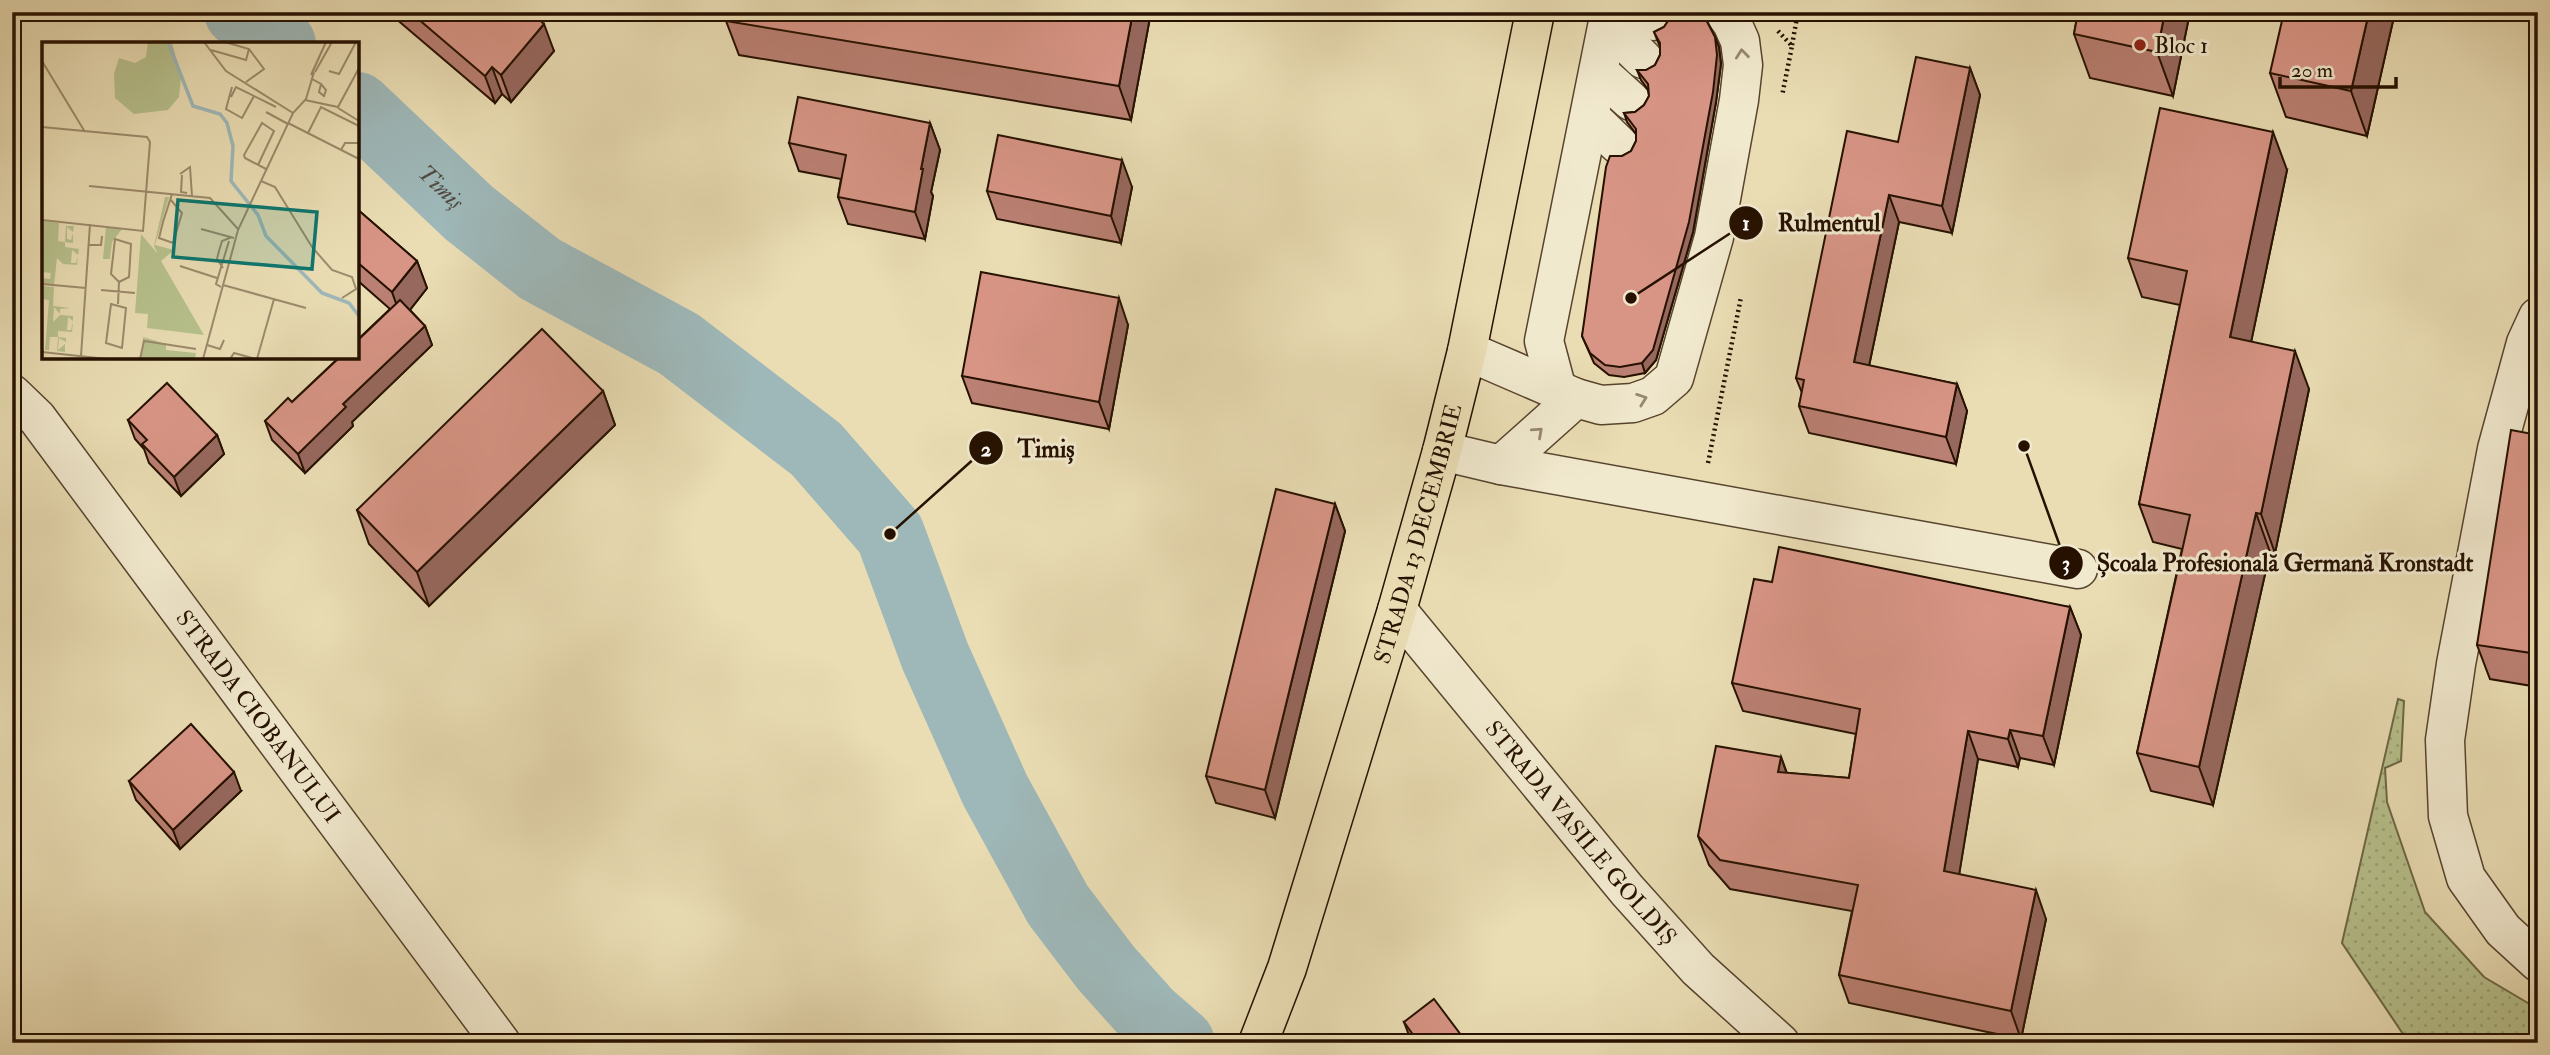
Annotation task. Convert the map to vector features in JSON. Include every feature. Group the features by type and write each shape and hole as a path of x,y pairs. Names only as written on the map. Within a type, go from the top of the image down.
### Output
{"main road":[{"name":"STRADA 13 DECEMBRIE","path":"1258,1043 1287,968 1397,610 1442,450 1467,351 1535,12"}],"street":[{"path":"1467,351 1567,394 1601,405 1633,403 1653,396 1674,378 1694,273 1716,182 1726,113 1743,65 1740,41 1724,12"},
{"path":"1567,394 1544,341 1609,19"},
{"path":"1609,19 1643,59"},
{"path":"1599,72 1631,101"},
{"path":"1590,117 1619,145"},
{"path":"1582,161 1609,187"},
{"path":"2538,317 2526,343 2497,449 2456,664 2445,740 2448,816 2466,878 2503,930 2538,962"},
{"name":"STRADA CIOBANULUI","path":"12,394 37,418 501,1043"},
{"path":"1501,466 1567,394"},
{"path":"1442,450 1501,466 2078,569"},
{"name":"STRADA VASILE GOLDIȘ","path":"1397,610 1636,900 1698,969 1780,1043"}],"path":[{"path":"1792,46 1798,12"}],"green space":[{"path":"2398,699 2404,701 2401,761 2385,768 2387,802 2425,912 2484,977 2538,1009 2538,1043 2409,1043 2342,943"}],"building":[{"path":"410,12 531,12 544,24 501,75 492,67 485,76"},
{"path":"728,12 1133,12 1119,86 726,21"},
{"path":"1670,12 1702,12 1715,37 1717,55 1713,92 1689,222 1653,350 1642,363 1620,367 1605,365 1590,353 1582,336 1606,167 1610,156 1622,156 1631,151 1636,141 1636,129 1624,113 1635,112 1644,105 1649,96 1648,84 1637,70 1646,70 1655,65 1660,55 1660,43 1654,32 1664,27 1670,18"},
{"path":"2078,12 2165,12 2157,52 2074,34"},
{"path":"2284,12 2369,12 2351,91 2270,73"},
{"path":"1916,57 1970,68 1942,206 1889,195 1854,362 1957,384 1946,437 1799,406 1804,380 1796,378 1847,131 1898,142"},
{"path":"798,97 930,123 915,212 838,197 846,155 789,143"},
{"path":"2160,108 2273,132 2230,337 2295,351 2261,514 2256,513 2199,767 2137,753 2190,515 2139,504 2187,271 2128,258"},
{"path":"998,135 1122,160 1111,216 987,191"},
{"path":"359,211 417,261 392,292 359,264"},
{"path":"981,272 1119,298 1099,402 962,376"},
{"path":"400,300 425,326 343,404 346,407 298,454 265,421 288,398 292,402 338,359 359,359 359,339"},
{"path":"542,329 603,391 417,572 357,510"},
{"path":"167,383 217,435 174,477 142,444 147,440 128,420"},
{"path":"2511,430 2538,435 2538,654 2477,645"},
{"path":"1276,489 1335,504 1265,790 1206,776"},
{"path":"1779,547 2070,607 2043,736 2010,730 2008,739 1968,731 1944,871 2036,890 2011,1011 1839,975 1858,885 1720,860 1698,836 1716,746 1781,757 1778,772 1849,778 1860,709 1732,683 1754,579 1772,582"},
{"path":"191,724 234,772 173,830 129,781"},
{"path":"1434,999 1467,1043 1419,1043 1404,1022"}],"waterway":[{"name":"Timiș","path":"239,12 278,42"},
{"name":"Timiș","path":"359,109 469,213 540,269 679,344 816,449 890,534 935,656 995,790 1058,905 1106,968 1149,1016 1180,1043"}],"place":[{"name":"Bloc 1","path":"2140,45"},
{"name":"Rulmentul","path":"1631,298"},
{"name":"Școala Profesională Germană Kronstadt","path":"2024,446"},
{"name":"Timiș","path":"890,534"}]}
